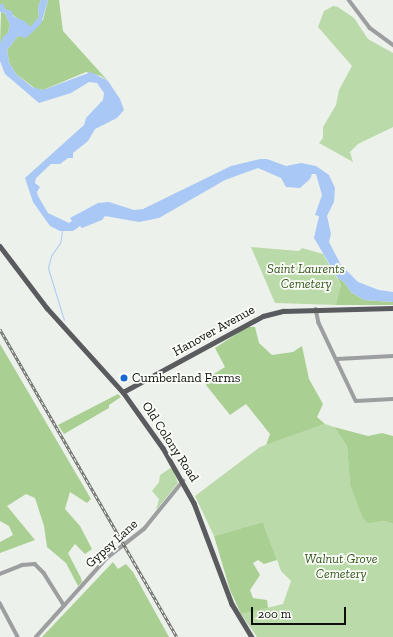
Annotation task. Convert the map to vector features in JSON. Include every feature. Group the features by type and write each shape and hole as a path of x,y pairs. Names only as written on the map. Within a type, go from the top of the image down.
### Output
{"main road":[{"name":"Old Colony Road","path":"0,246 51,311 124,392 183,481 206,528 232,604 252,637"},
{"name":"Hanover Avenue","path":"124,392 263,316 283,311 393,308"}],"street":[{"path":"349,0 370,28 393,45"},
{"path":"316,310 319,323 356,401 393,399"},
{"path":"337,359 393,356"},
{"name":"Gypsy Lane","path":"36,637 107,558 144,529 183,481"},
{"path":"0,574 22,564 35,564 44,573 64,606"},
{"path":"0,603 18,637"}],"green space":[{"path":"0,0 41,0 38,7 39,17 30,28 0,5"},
{"path":"48,0 59,0 63,31 108,81 101,76 86,72 43,90 36,89 16,74 9,62 7,50 18,36 43,20"},
{"path":"333,6 338,7 354,18 368,39 393,53 393,127 358,144 350,152 353,162 319,143 323,138 323,127 336,105 339,90 352,66 318,27 324,11"},
{"path":"1,12 5,13 10,25 8,33 0,44"},
{"name":"Saint Laurents Cemetery","path":"251,247 299,251 302,248 323,254 341,285 337,305 275,303"},
{"path":"337,277 344,282 351,292 364,300 393,302 393,305 336,305 341,285"},
{"path":"247,327 255,327 259,343 272,355 293,352 302,346 309,379 323,404 317,417 325,424 266,445 270,434 246,404 230,415 206,385 209,377 225,367 215,348"},
{"path":"0,344 91,499 87,503 70,492 65,509 80,526 92,549 85,554 75,544 68,553 81,578 82,582 78,586 66,563 47,547 44,526 35,498 26,494 7,506 35,540 0,553 0,542 13,535 9,526 0,521"},
{"path":"118,394 121,397 109,405 109,408 64,434 58,425"},
{"name":"Walnut Grove Cemetery","path":"325,424 334,427 347,446 350,485 357,501 377,522 385,521 393,524 393,637 257,637 241,614 283,604 291,581 281,571 263,522 214,536 195,496 260,447"},
{"path":"334,427 368,436 382,433 393,436 393,524 385,521 368,523 363,518 350,485 347,446"},
{"path":"172,467 178,483 156,510 159,499 152,491 159,482 160,475"},
{"path":"263,522 277,560 264,564 258,560 253,563 260,575 250,590 253,598 267,600 268,608 241,614 230,590 214,536"},
{"path":"113,562 118,569 126,564 133,572 169,637 42,637"}],"water":[{"path":"41,0 48,0 41,24 26,38 18,36 7,50 9,62 16,74 32,87 43,90 91,72 108,81 120,99 124,110 117,118 95,129 88,141 73,153 73,158 68,158 60,164 51,164 36,178 35,183 40,187 37,192 38,196 48,213 69,223 72,221 70,218 98,203 109,202 134,210 143,209 231,166 260,159 267,159 286,166 301,163 316,166 329,175 335,188 334,202 327,216 331,234 329,242 341,265 358,282 379,290 393,292 393,302 364,300 351,292 344,282 337,277 314,238 319,216 315,215 322,195 316,174 312,174 310,179 300,188 286,187 281,178 258,168 225,180 159,218 139,222 105,216 102,220 82,228 80,226 73,231 60,231 50,226 33,202 25,178 84,125 86,118 103,100 104,93 97,83 89,82 71,93 39,103 5,74 0,61 0,44 3,37 8,33 10,25 5,13 0,12 0,5 3,3 5,9 12,11 13,16 26,22 30,27 39,17 38,7"}],"waterway":[{"path":"62,231 60,243 51,256 48,268 64,320"}],"railway":[{"path":"0,329 177,637"}],"place":[{"name":"Cumberland Farms","path":"124,378"}]}
